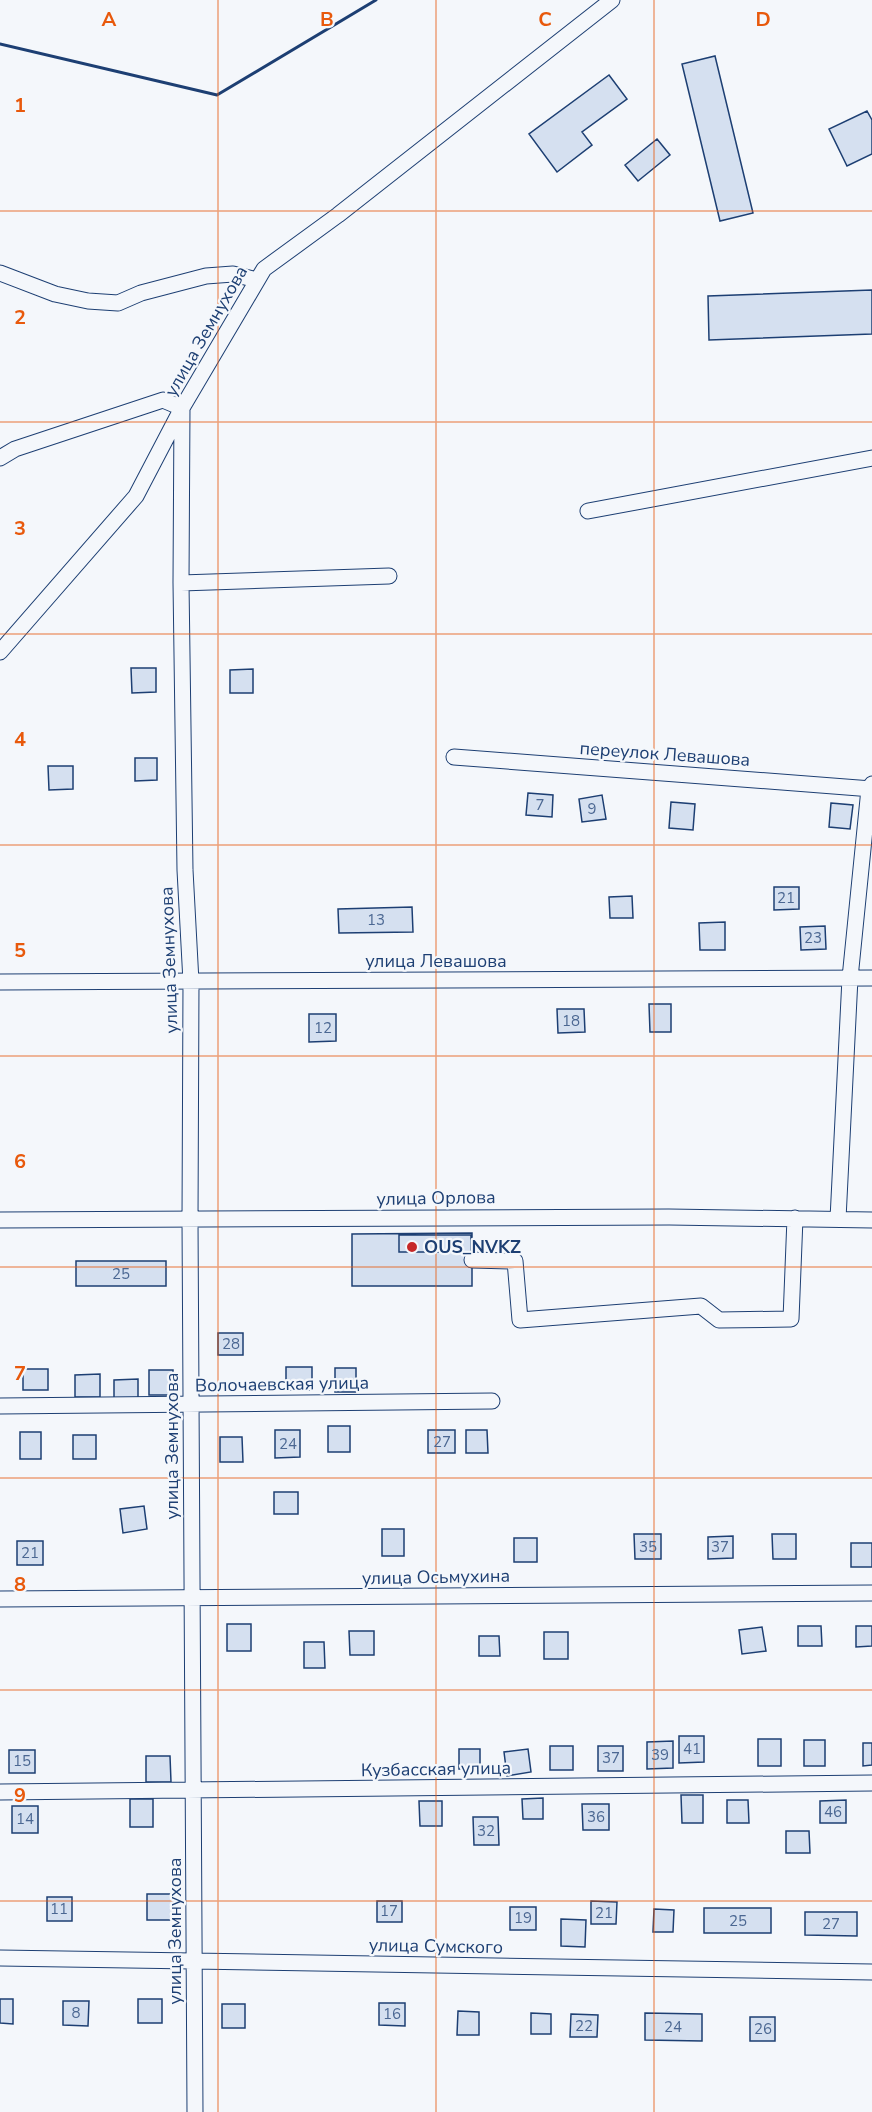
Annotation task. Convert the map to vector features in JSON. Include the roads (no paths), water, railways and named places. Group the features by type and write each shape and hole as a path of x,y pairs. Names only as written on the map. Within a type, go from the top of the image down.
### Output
{"street":[{"name":"улица Земнухова","path":"195,2112 190,1220 191,982 185,870 181,583 182,408 264,269 338,215 612,0"},
{"path":"0,273 55,294 88,301 118,303 141,293 206,276 233,274 257,280"},
{"path":"0,458 15,450 163,400 182,408 136,496 0,652"},
{"path":"588,511 872,458"},
{"path":"181,583 389,576"},
{"name":"переулок Левашова","path":"454,758 871,788"},
{"path":"838,1219 850,978 871,788"},
{"name":"улица Левашова","path":"0,981 872,978"},
{"name":"улица Орлова","path":"0,1220 543,1217 872,1220"},
{"path":"472,1260 515,1261 520,1320 701,1306 719,1320 791,1320 795,1218"},
{"name":"Волочаевская улица","path":"0,1406 492,1401"},
{"name":"улица Осьмухина","path":"0,1599 872,1593"},
{"name":"Кузбасская улица","path":"0,1792 872,1783"},
{"name":"улица Сумского","path":"0,1958 872,1972"}],"place":[{"name":"OUS_NVKZ","path":"412,1247"}]}
